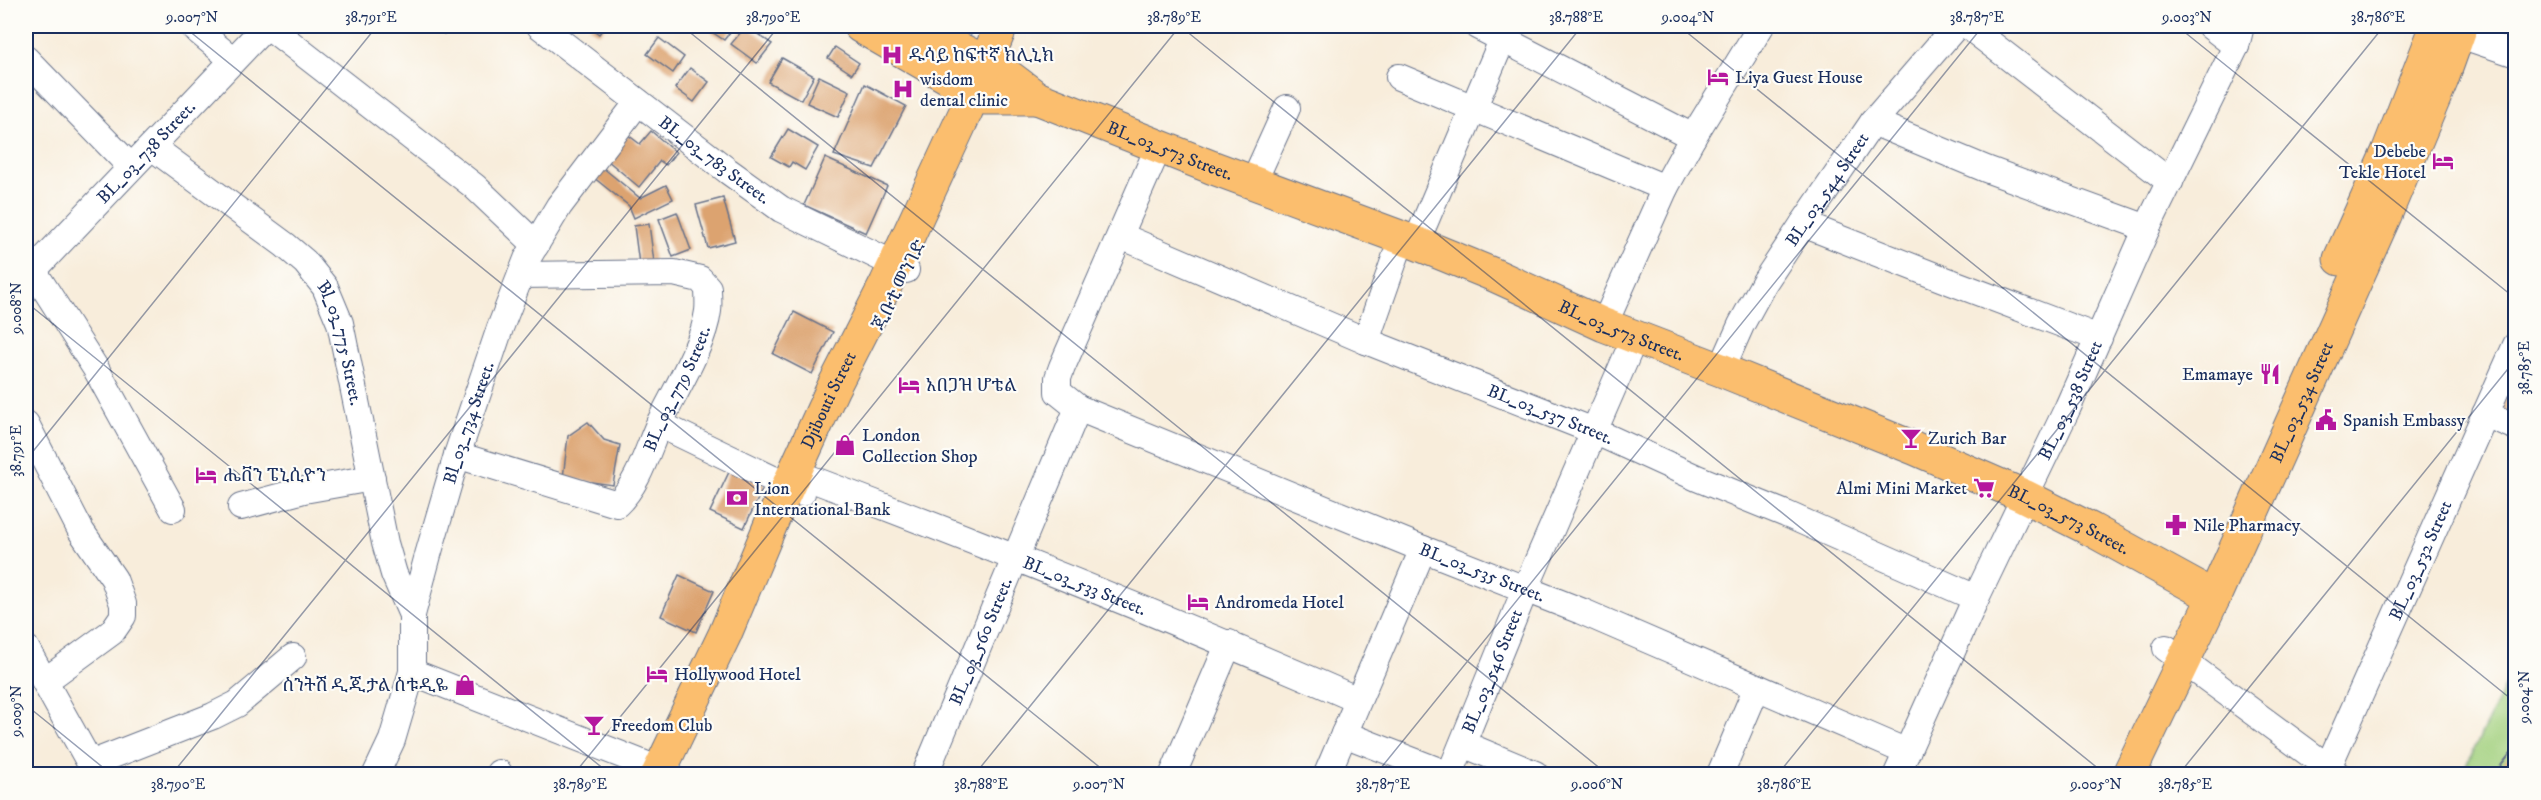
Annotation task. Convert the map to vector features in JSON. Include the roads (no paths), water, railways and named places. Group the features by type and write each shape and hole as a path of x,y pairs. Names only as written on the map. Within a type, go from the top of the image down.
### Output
{"main road":[{"path":"860,26 926,63 971,113"},
{"path":"914,27 958,29 992,26"},
{"path":"971,113 991,64 1001,26"},
{"path":"991,64 1015,26"},
{"path":"914,27 991,64 1037,98"},
{"name":"BL_03_534 Street","path":"2109,774 2175,655 2205,591 2280,401 2354,255 2385,215 2448,28"},
{"path":"971,113 1037,98"},
{"name":"BL_03_573 Street.","path":"1037,98 1492,274 1604,325 1914,448 2024,496 2205,591"},
{"name":"Djibouti Street","path":"666,773 725,634 800,486 833,388 900,267 971,113"},
{"name":"BL_03_534 Street","path":"2129,774 2175,655"}],"street":[{"path":"192,26 233,60"},
{"path":"267,26 474,186 536,245"},
{"name":"BL_03_738 Street.","path":"29,274 267,26"},
{"name":"BL_03_783 Street.","path":"540,26 781,209 900,267"},
{"path":"1477,26 1693,137"},
{"path":"1604,325 1665,188 1693,137 1761,26"},
{"name":"BL_03_544 Street","path":"1721,370 1741,325 1760,291 1803,224 1873,122 1956,26"},
{"path":"1968,26 2170,182"},
{"path":"2210,26 2239,36"},
{"path":"2448,28 2516,54"},
{"name":"BL_03_538 Street","path":"1902,763 1976,598 2099,338 2147,228 2239,36"},
{"path":"1366,341 1409,241 1503,38"},
{"path":"26,59 131,167"},
{"path":"1399,76 1665,188"},
{"name":"Bl_03_734 Street.","path":"376,774 392,740 412,672 412,615 457,455 483,375 521,275 559,206 638,102"},
{"path":"1254,183 1287,108"},
{"path":"1873,122 1986,169 2147,228"},
{"path":"1121,236 1159,146"},
{"name":"Bl_03_775 Street.","path":"152,147 285,244 305,262 325,287 340,323 394,574 412,615"},
{"path":"1803,224 2099,338"},
{"name":"BL_03_537 Street.","path":"1121,236 1366,341 1594,431 1697,478 1786,514 1976,598"},
{"name":"BL_03_535 Street.","path":"1121,236 1058,378 1058,392 1078,408 1581,611 1757,687 1902,763"},
{"name":"BL_03_779 Street.","path":"457,455 617,504 628,494 695,351 708,312 708,288 700,279 674,273 521,275"},
{"path":"29,274 96,369 173,508"},
{"name":"BL_03_546 Street","path":"1449,774 1525,590 1635,337"},
{"name":"BL_03_532 Street","path":"2330,772 2516,345"},
{"name":"BL_03_560 Street.","path":"925,774 1078,408"},
{"path":"2485,414 2516,427"},
{"path":"26,424 81,531 114,579 123,604 123,616 112,632 45,681"},
{"name":"BL_03_533 Street.","path":"659,424 800,486 1016,556 1229,643 1358,700"},
{"path":"241,507 304,490 372,478"},
{"path":"1327,774 1423,549"},
{"path":"1173,774 1229,643"},
{"path":"26,648 93,769 237,704 293,657"},
{"path":"2175,655 2330,772"},
{"path":"412,672 666,773"},
{"path":"1720,774 1757,687"},
{"path":"1344,734 1449,774"},
{"path":"1463,744 1535,774"}],"place":[{"name":"ዱሳይ ከፍተኛ ክሊኒክ","path":"892,55"},
{"name":"Liya Guest House","path":"1718,77"},
{"name":"wisdom dental clinic","path":"903,89"},
{"name":"Debebe Tekle Hotel","path":"2443,161"},
{"name":"Emamaye","path":"2270,374"},
{"name":"አበጋዝ ሆቴል","path":"909,385"},
{"name":"Spanish Embassy","path":"2326,420"},
{"name":"Zurich Bar","path":"1911,438"},
{"name":"London Collection Shop","path":"845,445"},
{"name":"ሔቨን ፔኒሲዮን","path":"206,475"},
{"name":"Almi Mini Market","path":"1984,488"},
{"name":"Lion International Bank","path":"737,498"},
{"name":"Nile Pharmacy","path":"2176,525"},
{"name":"Andromeda Hotel","path":"1198,602"},
{"name":"Hollywood Hotel","path":"657,674"},
{"name":"ስንትሽ ዲጂታል ስቱዲዬ","path":"465,685"},
{"name":"Freedom Club","path":"594,725"}]}
